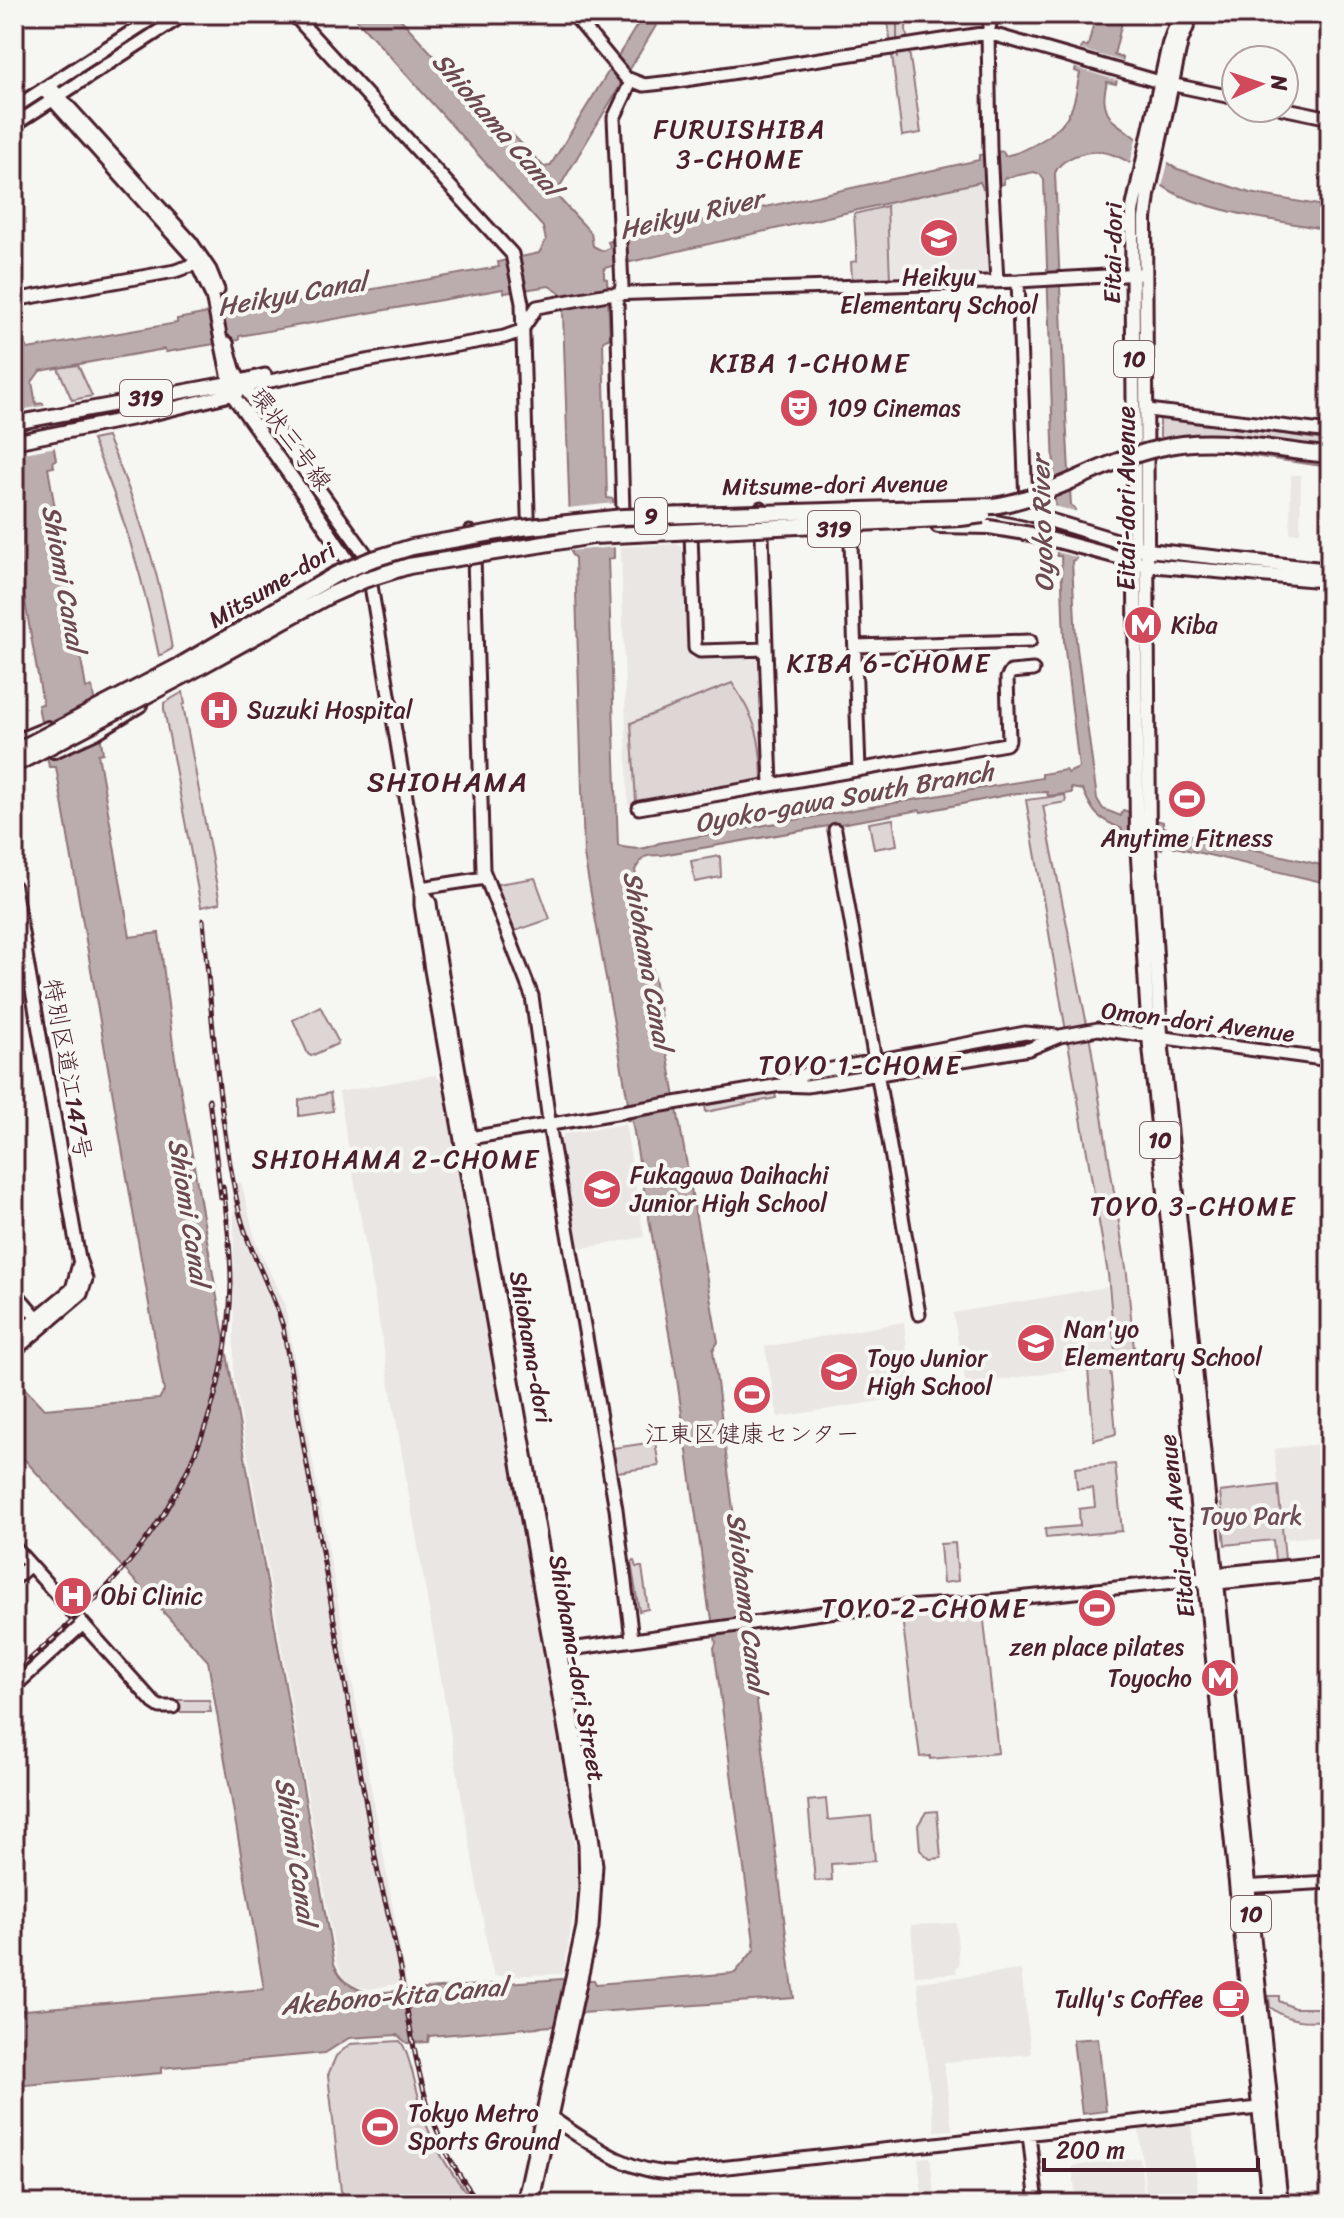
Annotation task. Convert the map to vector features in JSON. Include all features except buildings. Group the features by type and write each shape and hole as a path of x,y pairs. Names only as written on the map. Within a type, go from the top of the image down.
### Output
{"highway":[{"name":"9","path":"14,752 168,672 335,575 412,547 521,528 607,518 993,506 1033,498 1141,453 1192,442 1244,444 1330,455"},
{"name":"9","path":"19,764 339,591 386,573 439,560 602,535 983,515 1044,495 1141,453 1182,444 1244,444 1330,455"},
{"path":"185,675 296,605 341,583 392,563 440,551 522,536 601,527 689,528 740,524 763,531"}],"main road":[{"name":"Eitai-dori","path":"1145,177 1157,155 1171,36 1180,14"},
{"name":"Eitai-dori","path":"1145,177 1146,145 1192,14"},
{"name":"Eitai-dori Avenue","path":"1141,564 1148,550 1148,410 1140,274 1146,208 1145,177"},
{"name":"Eitai-dori","path":"1135,546 1140,274"},
{"name":"環状三号線","path":"14,423 134,400 237,387"},
{"name":"環状三号線","path":"14,442 138,417 237,387"},
{"name":"環状三号線","path":"237,387 366,555"},
{"name":"環状三号線","path":"237,387 350,563 366,581"},
{"path":"134,400 131,407 138,417"},
{"path":"117,404 122,408 121,421"},
{"name":"Mitsume-dori Avenue","path":"623,512 965,504 1026,513 1135,546"},
{"name":"Mitsume-dori","path":"17,739 108,705 181,666 366,555 409,543 470,532 623,512"},
{"name":"Mitsume-dori Avenue","path":"763,531 964,525 1048,538 1141,564"},
{"path":"366,581 474,556 567,541 689,528"},
{"name":"Eitai-dori Avenue","path":"1135,546 1141,564 1143,844 1155,1038 1265,2108 1281,2204"},
{"name":"319","path":"1135,546 1330,570"},
{"name":"319","path":"1141,564 1330,581"},
{"name":"Mitsume-dori","path":"19,764 83,738 293,615 366,581"},
{"name":"Eitai-dori Avenue","path":"1265,2108 1269,2204"}],"street":[{"path":"14,125 185,14"},
{"path":"293,14 512,254 520,296 529,547"},
{"path":"573,14 629,80 644,85 988,33 1166,84 1220,95"},
{"path":"992,14 988,33 990,149 997,282"},
{"path":"14,108 154,17 156,32"},
{"path":"613,294 622,286 614,118 629,80"},
{"path":"46,87 191,242 215,281 224,346 237,387 348,361 366,361 504,337 521,331 537,307 613,294 997,282 1140,274"},
{"path":"1300,112 1330,118"},
{"path":"14,300 175,271 201,262"},
{"path":"1018,281 1026,513"},
{"path":"613,294 617,300 623,512"},
{"path":"1148,410 1330,432"},
{"path":"850,506 859,770"},
{"path":"761,508 771,785"},
{"path":"689,528 695,648 700,651 766,649"},
{"path":"470,532 474,556 483,870 532,996 550,1124 616,1509 632,1639"},
{"name":"Shiohama-dori","path":"366,555 366,581 421,888 431,911 466,1139 596,1865 594,1917 578,1968 547,2116"},
{"path":"855,646 1030,641"},
{"path":"639,808 1008,744 1007,678 1011,672 1033,670"},
{"path":"835,830 919,1314"},
{"path":"421,888 485,878"},
{"name":"特別区道江147号","path":"14,887 79,1259 77,1280 72,1289 14,1351"},
{"name":"Omon-dori Avenue","path":"1060,1036 1098,1029 1330,1060"},
{"path":"780,1085 805,1074 1025,1033 1060,1036"},
{"path":"466,1139 780,1085 807,1086 1029,1049 1060,1036"},
{"path":"14,1291 40,1321"},
{"name":"特別区道江147号","path":"14,1337 40,1321"},
{"path":"14,1547 154,1703 160,1707 173,1707"},
{"path":"1212,1579 1330,1562"},
{"path":"14,1579 30,1565"},
{"path":"557,1651 808,1615 1212,1579 1330,1572"},
{"path":"14,1687 83,1624"},
{"path":"1242,1887 1330,1882"},
{"path":"547,2116 620,2161 660,2173 1265,2108"},
{"path":"523,2204 547,2116"},
{"path":"532,2204 547,2116"},
{"path":"1029,2134 1037,2204"}],"shaded area":[{"name":"Heikyu Elementary School","path":"979,183 981,190 985,190 988,277 892,280 888,203"},
{"path":"1291,475 1301,475 1300,533 1290,533"},
{"path":"678,544 686,552 689,657 761,656 765,781 628,805 621,547"},
{"path":"205,917 220,1075 236,1183 241,1182 256,1243 284,1302 406,1982 370,1989 355,1986 345,1978 337,1963 234,1376 234,1208 200,918"},
{"path":"435,1075 443,1083 572,1823 577,1869 576,1899 563,1974 494,1976 339,1092"},
{"name":"Fukagawa Daihachi Junior High School","path":"625,1124 644,1237 583,1248 578,1245 560,1140 564,1134"},
{"name":"Nan'yo Elementary School","path":"1107,1287 1115,1363 966,1385 953,1313"},
{"name":"Toyo Junior High School","path":"904,1322 911,1396 778,1417 765,1347"},
{"path":"1330,1443 1330,1535 1283,1539 1274,1449"},
{"path":"956,1923 957,1973 915,1976 911,1925"},
{"path":"1021,1970 1031,2054 944,2062 952,2130 935,2131 917,1982"},
{"path":"1191,2124 1199,2204 1147,2204 1139,2128"},
{"path":"930,2157 935,2204 923,2204 918,2158"},
{"path":"1140,2158 1145,2204 1077,2204 1072,2166"}],"green space":[{"path":"887,14 907,14 906,30 921,133 902,136"},
{"path":"887,206 890,278 852,279 851,262 857,261 854,214"},
{"path":"78,365 92,396 72,400 58,368"},
{"path":"1160,416 1330,441 1330,467 1160,443"},
{"path":"107,437 138,515 161,594 172,649 159,656 132,546 92,440"},
{"path":"732,683 756,729 762,780 636,802 631,723"},
{"path":"183,692 220,903 201,907 164,709 164,703"},
{"path":"1065,795 1066,802 1043,806 1090,1040 1127,1274 1135,1360 1116,1363 1108,1274 1026,800"},
{"path":"893,819 897,845 874,849 869,823"},
{"path":"720,856 721,877 695,882 691,861"},
{"path":"535,878 550,919 515,931 498,884"},
{"path":"320,1006 338,1041 311,1056 293,1020"},
{"path":"330,1093 333,1111 299,1116 299,1100"},
{"path":"775,1093 776,1098 706,1112 705,1105"},
{"path":"1110,1366 1116,1434 1094,1440 1088,1369"},
{"path":"655,1442 659,1466 617,1472 613,1448"},
{"path":"1115,1464 1122,1531 1046,1538 1045,1529 1080,1526 1079,1509 1095,1507 1093,1488 1077,1489 1075,1468"},
{"name":"Toyo Park","path":"1278,1485 1285,1559 1275,1560 1273,1540 1225,1545 1220,1492"},
{"path":"955,1543 958,1581 943,1583 940,1544"},
{"path":"634,1561 636,1567 642,1567 648,1609 639,1611 631,1562"},
{"path":"983,1611 998,1753 930,1759 930,1756 920,1757 902,1617"},
{"path":"175,1700 209,1700 211,1712 175,1712"},
{"path":"826,1799 828,1820 871,1816 875,1861 831,1864 832,1880 815,1881 808,1801"},
{"path":"937,1811 941,1858 930,1859 920,1850 918,1825 926,1812"},
{"path":"1269,1996 1279,1996 1279,2001 1294,2008 1330,2008 1330,2020 1305,2021 1284,2016 1270,2007"},
{"name":"Tokyo Metro Sports Ground","path":"400,2041 431,2135 454,2176 477,2204 354,2204 341,2191 328,2075 336,2056 350,2044"}],"water":[{"path":"352,14 396,14 507,136 511,133 544,167 550,166 644,14 663,14 557,191 557,196 591,233 593,246 603,251 610,247 608,242 615,240 979,160 979,155 1003,151 1005,156 1024,150 1052,133 1071,110 1080,73 1075,71 1082,46 1088,46 1096,14 1124,14 1114,55 1123,58 1116,84 1107,82 1105,92 1105,105 1111,119 1175,168 1250,193 1330,207 1330,230 1254,217 1199,203 1171,191 1123,159 1102,152 1074,156 1062,163 1055,173 1071,505 1075,508 1076,559 1072,561 1076,641 1097,799 1103,809 1121,816 1123,810 1163,822 1163,826 1170,830 1330,867 1330,884 1171,846 1163,846 1162,849 1122,835 1122,829 1097,815 1083,790 1071,788 1072,793 1048,796 1047,792 1017,793 643,859 635,870 718,1342 713,1350 794,1998 582,2013 552,2026 429,2036 428,2042 407,2043 397,2035 349,2038 325,2053 161,2068 161,2073 14,2086 14,2011 264,1989 208,1661 14,1448 14,1377 44,1409 159,1399 164,1391 56,767 49,767 38,705 43,704 14,539 14,334 28,349 177,323 177,319 234,308 236,313 499,267 498,262 539,253 546,240 543,227","holes":["1034,172 1044,180 1057,556 1061,556 1064,642 1079,768 1068,773 1065,770 1042,774 1042,778 659,843 645,848 618,846 608,559 614,558 613,499 607,498 603,341 610,338 604,268 980,182 983,189 1004,184 1004,178","549,286 560,293 563,313 571,554 575,558 584,855 628,1102 625,1104 627,1120 632,1121 677,1379 716,1643 714,1648 755,1949 735,1973 596,1984 594,1980 562,1979 370,1993 348,1983 334,1964 174,1052 159,933 130,937 98,754 103,753 92,687 86,688 48,468 54,467 53,461 56,460 47,408 43,403 36,404 32,382 40,371 165,349 166,352 239,340 239,336 503,289 504,293"]},
{"path":"1098,2038 1106,2111 1082,2114 1073,2040"}],"pier":[{"path":"1079,49 1125,62 1119,81 1073,67"},
{"path":"1137,135 1169,159 1161,191 1129,168"},
{"path":"49,405 56,447 14,455 14,411"},
{"path":"615,503 617,547 568,551 567,508"},
{"path":"1053,506 1079,512 1080,558 1053,551"}],"waterway":[{"path":"897,14 897,41"},
{"path":"897,51 897,58"}],"railway":[{"path":"203,920 216,1064 231,1171 247,1237 283,1327 378,1873 420,2074 436,2129 448,2155 481,2204"},
{"path":"209,1099 221,1198"},
{"path":"14,1673 92,1602 142,1546 184,1477 200,1440 213,1403 228,1324 231,1271 223,1186"}],"place":[{"name":"Heikyu Elementary School","path":"939,238"},
{"name":"109 Cinemas","path":"799,408"},
{"name":"Kiba","path":"1143,625"},
{"name":"Suzuki Hospital","path":"219,710"},
{"name":"Anytime Fitness","path":"1187,799"},
{"name":"Fukagawa Daihachi Junior High School","path":"602,1189"},
{"name":"Nan'yo Elementary School","path":"1036,1343"},
{"name":"Toyo Junior High School","path":"839,1372"},
{"name":"江東区健康センター","path":"752,1395"},
{"name":"Obi Clinic","path":"73,1596"},
{"name":"zen place pilates","path":"1097,1608"},
{"name":"Toyocho","path":"1220,1678"},
{"name":"Tully's Coffee","path":"1231,1999"},
{"name":"Tokyo Metro Sports Ground","path":"380,2127"}],"district":[{"name":"FURUISHIBA 3-CHOME","path":"740,144"},
{"name":"KIBA 1-CHOME","path":"810,363"},
{"name":"KIBA 6-CHOME","path":"889,663"},
{"name":"SHIOHAMA","path":"448,781"},
{"name":"TOYO 1-CHOME","path":"860,1065"},
{"name":"SHIOHAMA 2-CHOME","path":"396,1159"},
{"name":"TOYO 3-CHOME","path":"1193,1206"},
{"name":"TOYO 2-CHOME","path":"925,1608"}],"water label":[{"name":"Shiohama Canal","path":"497,124"},
{"name":"Heikyu River","path":"691,214"},
{"name":"Heikyu Canal","path":"292,294"},
{"name":"Oyoko River","path":"1042,524"},
{"name":"Shiomi Canal","path":"64,578"},
{"name":"Oyoko-gawa South Branch","path":"844,797"},
{"name":"Shiohama Canal","path":"648,960"},
{"name":"Shiomi Canal","path":"189,1212"},
{"name":"Shiohama Canal","path":"747,1602"},
{"name":"Shiomi Canal","path":"296,1851"},
{"name":"Akebono-kita Canal","path":"394,1996"}]}
